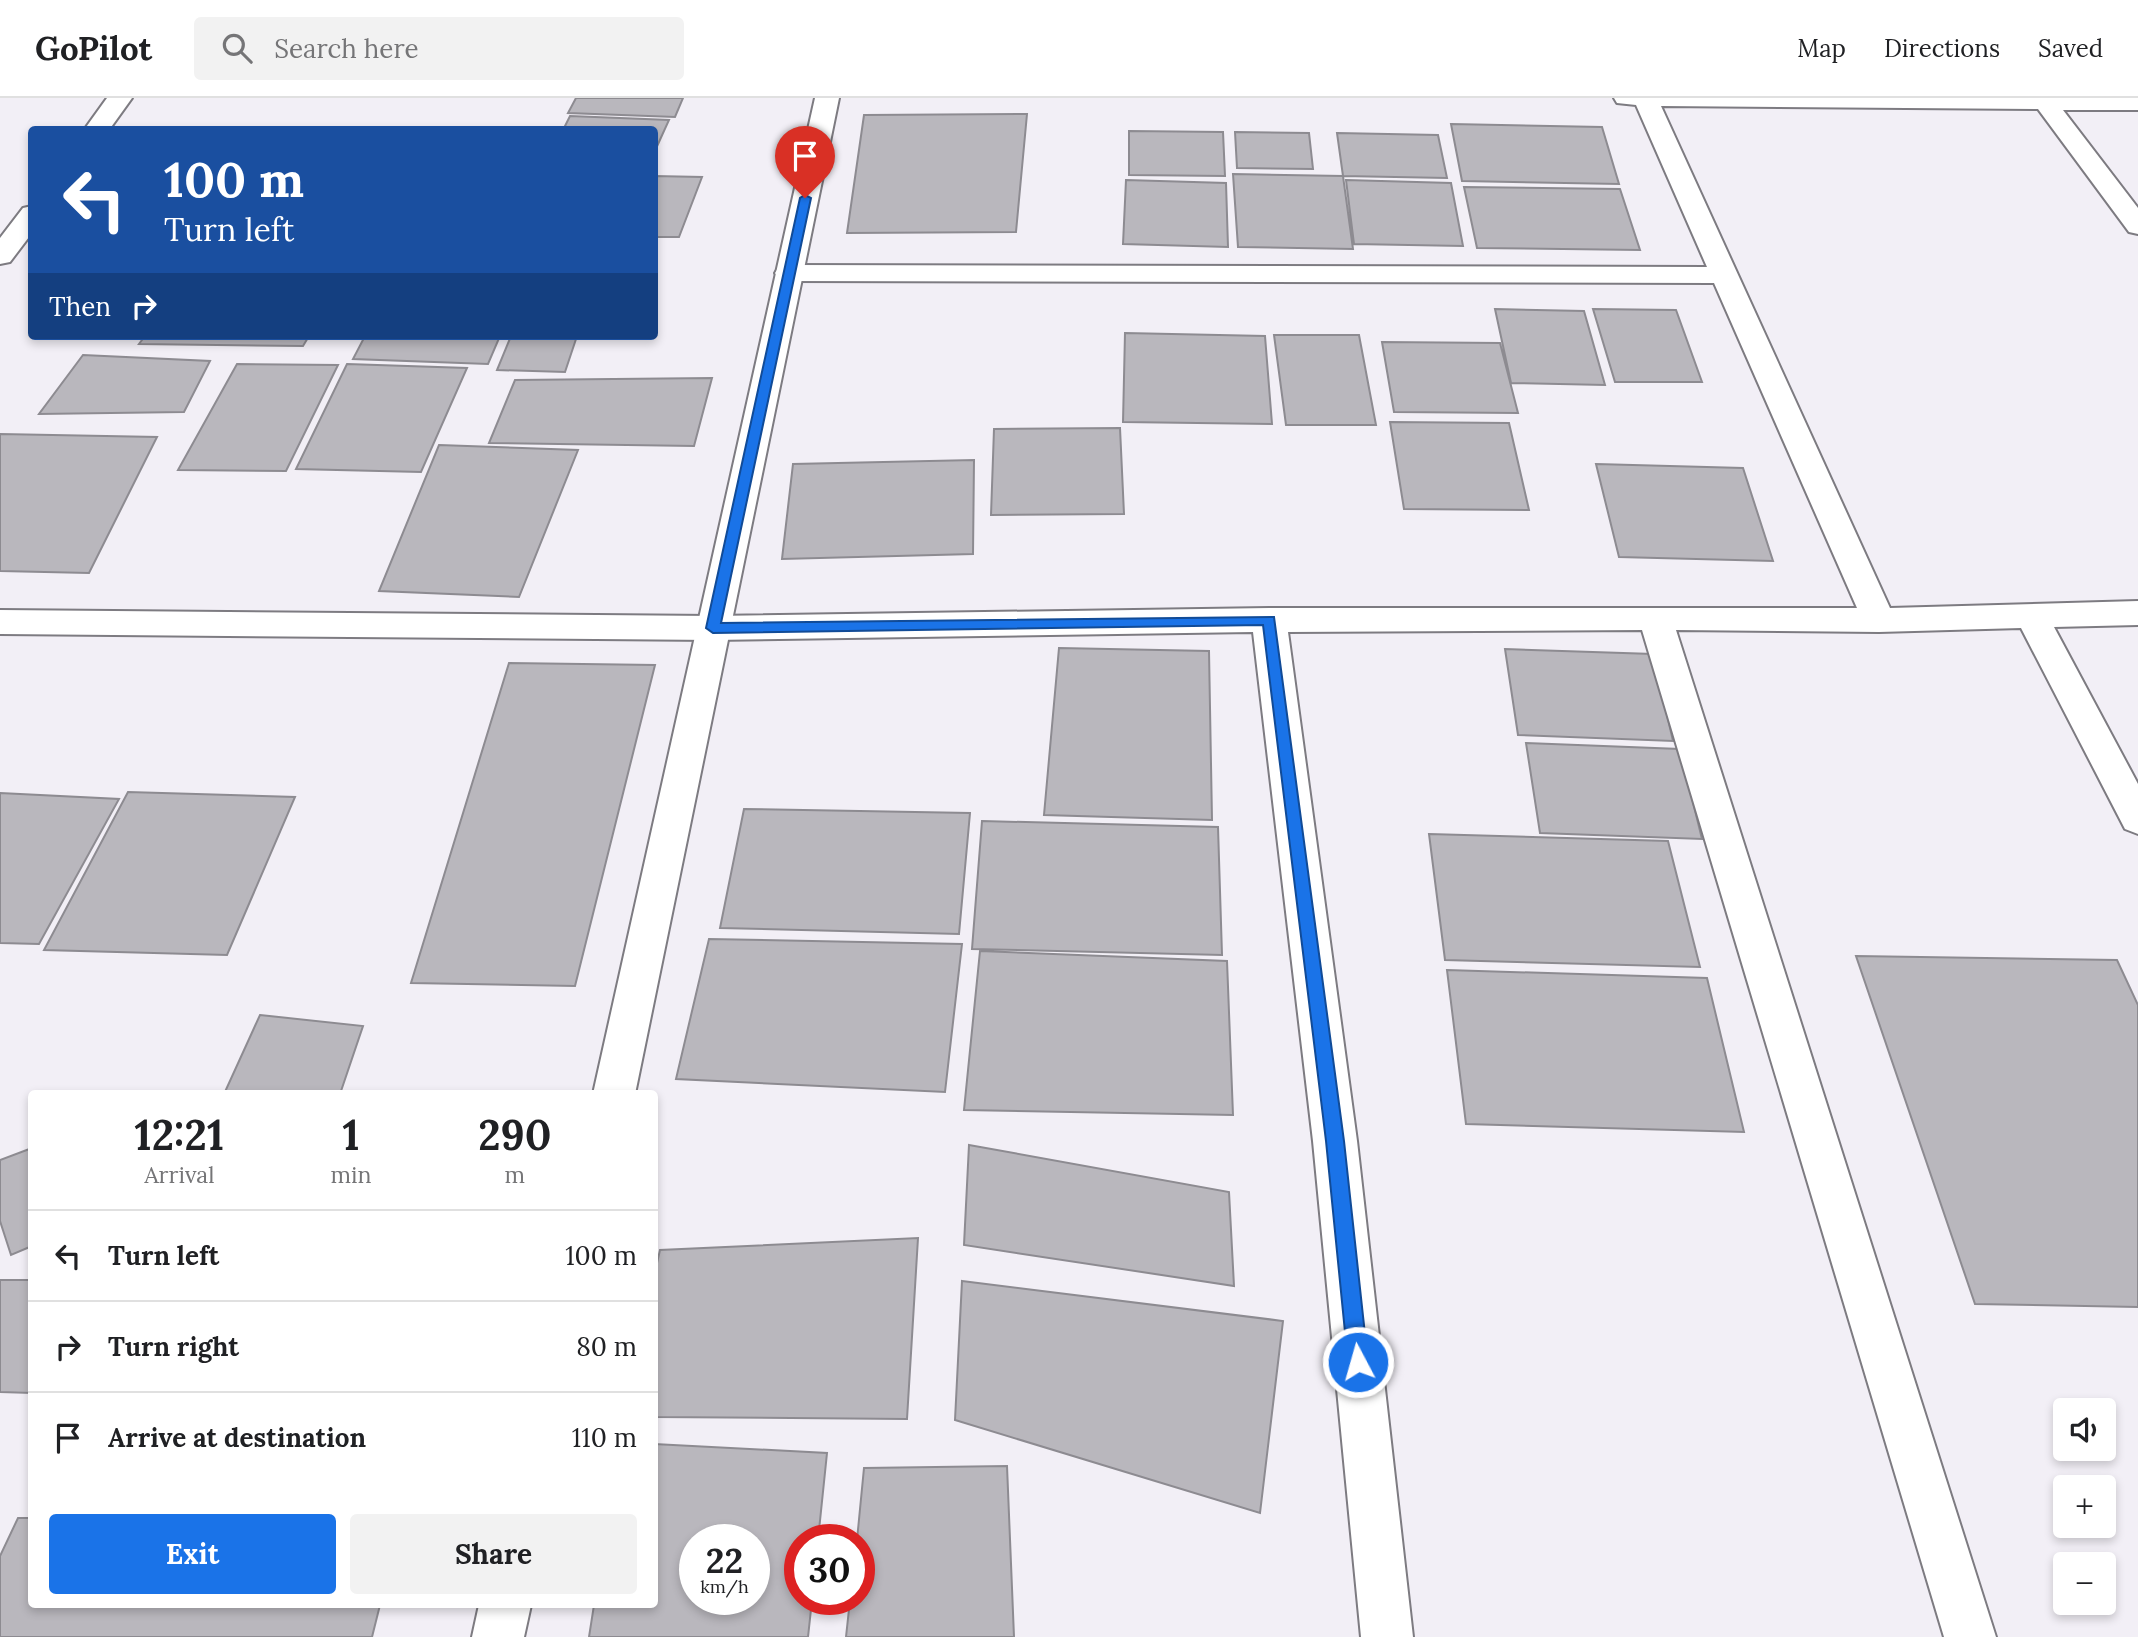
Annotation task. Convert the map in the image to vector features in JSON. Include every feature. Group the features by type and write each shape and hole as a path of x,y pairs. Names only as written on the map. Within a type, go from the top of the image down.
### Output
{"street":[{"path":"99,126 120,98"},
{"path":"615,1090 827,98"},
{"path":"1626,98 2043,99 2138,103"},
{"path":"1645,98 1879,620"},
{"path":"2043,99 2138,226"},
{"path":"0,256 28,219"},
{"path":"789,273 1723,275"},
{"path":"0,622 713,628 1269,620 1879,620 2138,613"},
{"path":"2031,615 2138,819"},
{"path":"1655,618 1970,1637"},
{"path":"1269,620 1335,1141 1387,1637"},
{"path":"498,1637 504,1608"}],"building":[{"path":"576,98 683,98 675,117 568,113"},
{"path":"1027,114 1016,232 847,233 864,115"},
{"path":"570,116 669,120 658,144 658,126 565,126"},
{"path":"1451,124 1602,127 1619,184 1462,181"},
{"path":"1129,131 1223,132 1225,176 1129,175"},
{"path":"1235,132 1309,133 1313,169 1237,168"},
{"path":"1337,133 1438,135 1447,178 1343,176"},
{"path":"1233,174 1343,176 1353,249 1238,247"},
{"path":"658,176 702,177 679,237 658,237"},
{"path":"1126,180 1226,183 1228,247 1123,244"},
{"path":"1346,180 1451,183 1463,246 1354,244"},
{"path":"1464,187 1620,189 1640,250 1477,248"},
{"path":"1495,309 1584,311 1605,385 1511,383"},
{"path":"1593,309 1676,310 1702,382 1615,382"},
{"path":"1125,333 1265,336 1272,424 1123,422"},
{"path":"1274,335 1359,335 1376,425 1286,425"},
{"path":"142,340 307,340 303,346 139,344"},
{"path":"363,340 498,340 488,364 353,359"},
{"path":"509,340 576,340 565,372 497,370"},
{"path":"1382,342 1500,343 1518,413 1394,412"},
{"path":"83,355 210,361 184,412 39,414"},
{"path":"237,364 338,365 286,471 178,470"},
{"path":"347,364 467,368 421,472 296,469"},
{"path":"712,378 694,446 489,443 515,380"},
{"path":"1390,422 1509,423 1529,510 1404,509"},
{"path":"1120,428 1124,514 991,515 994,429"},
{"path":"0,434 157,437 89,573 0,571"},
{"path":"439,445 578,450 519,597 379,591"},
{"path":"974,460 973,554 782,559 793,464"},
{"path":"1596,464 1743,468 1773,561 1619,557"},
{"path":"1059,648 1209,651 1212,820 1044,815"},
{"path":"1505,649 1653,654 1673,741 1518,735"},
{"path":"509,663 655,665 575,986 411,983"},
{"path":"1526,743 1680,749 1702,839 1540,833"},
{"path":"128,792 295,797 227,955 44,950"},
{"path":"0,793 119,799 39,944 0,943"},
{"path":"744,809 970,813 959,934 720,928"},
{"path":"982,821 1218,827 1222,955 972,949"},
{"path":"1429,834 1668,841 1700,967 1445,960"},
{"path":"709,939 962,944 945,1092 676,1079"},
{"path":"980,951 1227,961 1233,1115 964,1110"},
{"path":"1856,956 2117,960 2138,1005 2138,1307 1975,1304"},
{"path":"1447,970 1707,978 1744,1132 1466,1124"},
{"path":"260,1015 363,1026 341,1090 226,1090"},
{"path":"969,1145 1229,1192 1234,1286 964,1245"},
{"path":"28,1150 28,1248 11,1255 0,1221 0,1160"},
{"path":"918,1238 907,1419 658,1417 660,1250"},
{"path":"0,1280 28,1280 28,1393 0,1392"},
{"path":"962,1281 1283,1321 1260,1513 955,1420"},
{"path":"658,1444 827,1453 820,1524 784,1524 784,1615 810,1615 808,1637 589,1637 594,1608 658,1608"},
{"path":"1007,1466 1014,1637 846,1637 848,1615 875,1615 875,1524 859,1524 864,1468"},
{"path":"18,1518 28,1518 28,1608 379,1608 372,1637 0,1637 0,1556"}],"route":[{"path":"805,198 713,628 1269,620 1335,1141 1358,1362"}]}
